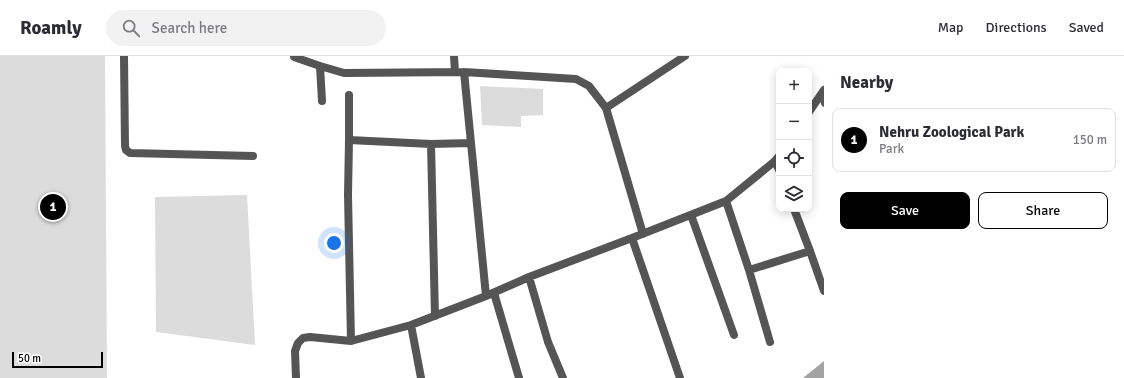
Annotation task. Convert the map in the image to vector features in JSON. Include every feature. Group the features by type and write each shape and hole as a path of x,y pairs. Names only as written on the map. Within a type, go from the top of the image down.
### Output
{"street":[{"path":"124,56 126,150 130,153 253,156"},
{"path":"294,56 344,73 464,72 576,80 589,86 606,108 642,234"},
{"path":"454,56 455,72"},
{"path":"606,108 685,56"},
{"path":"320,66 322,101"},
{"path":"464,72 471,143 490,294 518,378"},
{"path":"812,107 822,92"},
{"path":"349,95 348,195 351,341"},
{"path":"349,140 431,144 471,143"},
{"path":"431,144 435,316"},
{"path":"296,378 295,351 298,343 303,338 310,337 351,341 411,326 529,277 726,201 776,159"},
{"path":"726,201 749,270 770,342"},
{"path":"795,212 824,291"},
{"path":"691,215 734,335"},
{"path":"632,238 680,378"},
{"path":"749,270 810,251"},
{"path":"529,277 548,342 563,378"},
{"path":"411,326 421,378"}],"lane":[{"path":"822,92 824,104"}],"shaded area":[{"path":"0,56 105,56 107,378 0,378"},
{"path":"480,86 543,89 543,115 521,116 521,127 482,125"},
{"path":"247,195 255,345 156,332 155,197"},
{"path":"824,361 824,378 803,378"}],"place":[{"name":"Nehru Zoological Park","path":"53,207"}]}
